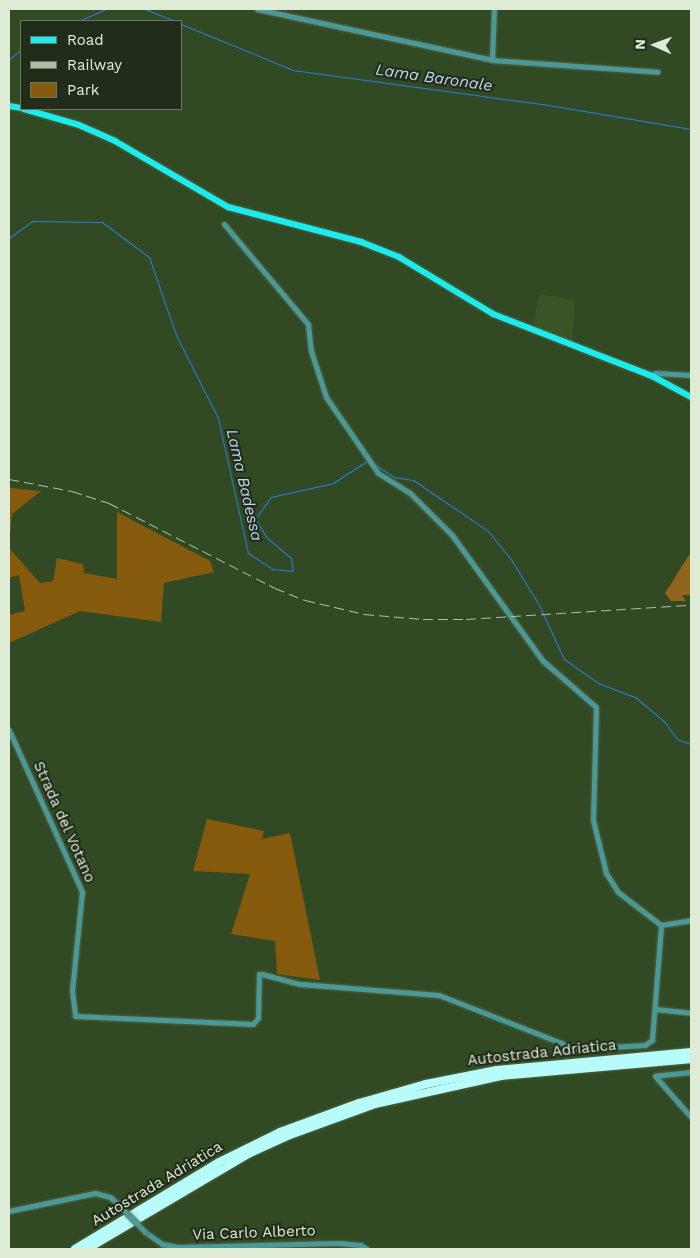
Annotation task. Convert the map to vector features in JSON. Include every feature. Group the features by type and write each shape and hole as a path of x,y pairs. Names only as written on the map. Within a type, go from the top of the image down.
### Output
{"highway":[{"name":"Autostrada Adriatica","path":"75,1249 219,1162 280,1132 359,1103 426,1084 497,1070 691,1052"},
{"name":"Autostrada Adriatica","path":"87,1249 250,1153 290,1134 375,1104 501,1076 691,1059"}],"main road":[{"path":"30,110 79,124 115,141 228,207 372,246 424,270 493,314 652,376 691,397"}],"street":[{"path":"257,9 492,60 658,72"},
{"path":"492,60 494,9"},
{"path":"224,224 308,324 311,351 326,397 378,473 410,493 452,535 543,661 596,706 593,820 606,873 618,892 661,925 691,920"},
{"path":"652,376 655,372 691,375"},
{"name":"Strada del Votano","path":"9,730 82,892 73,973 75,1016 253,1024 258,1018 259,974 262,974 300,984 439,995 583,1050 650,1043 655,1009"},
{"path":"661,925 655,1009 691,1013"},
{"path":"691,1072 655,1076 691,1117"},
{"name":"Via Carlo Alberto","path":"9,1211 95,1193 110,1197 145,1232 162,1244 178,1247 338,1243 361,1245 367,1249"}],"shaded area":[{"path":"539,294 575,300 572,343 555,337 554,331 550,335 533,328"},
{"path":"691,552 691,595 682,595 686,601 671,601 665,593"}],"green space":[{"path":"9,488 41,491 12,514 9,548"},
{"path":"117,512 210,561 214,572 164,583 161,622 80,611 9,643 9,615 25,611 19,575 9,578 9,548 40,583 53,581 57,558 83,564 84,573 117,579"},
{"path":"207,819 264,831 262,839 290,833 320,980 277,974 275,941 231,934 250,874 193,871"}],"waterway":[{"name":"Lama Baronale","path":"80,20 106,9"},
{"name":"Lama Baronale","path":"145,9 172,20"},
{"name":"Lama Baronale","path":"182,24 293,70 542,104 691,129"},
{"name":"Lama Baronale","path":"9,59 20,51"},
{"name":"Lama Badessa","path":"9,238 32,221 102,222 149,257 176,335 218,418 248,553 273,569 293,571 291,558 267,538 255,519 271,497 333,483 367,461"},
{"name":"Lama Badessa","path":"373,463 394,477 413,480 488,531 512,561 539,605 564,659 598,683 635,697 664,721 677,739 691,744"}],"railway":[{"path":"9,479 72,491 109,503 275,588 305,600 364,614 423,619 466,619 691,605"}]}
